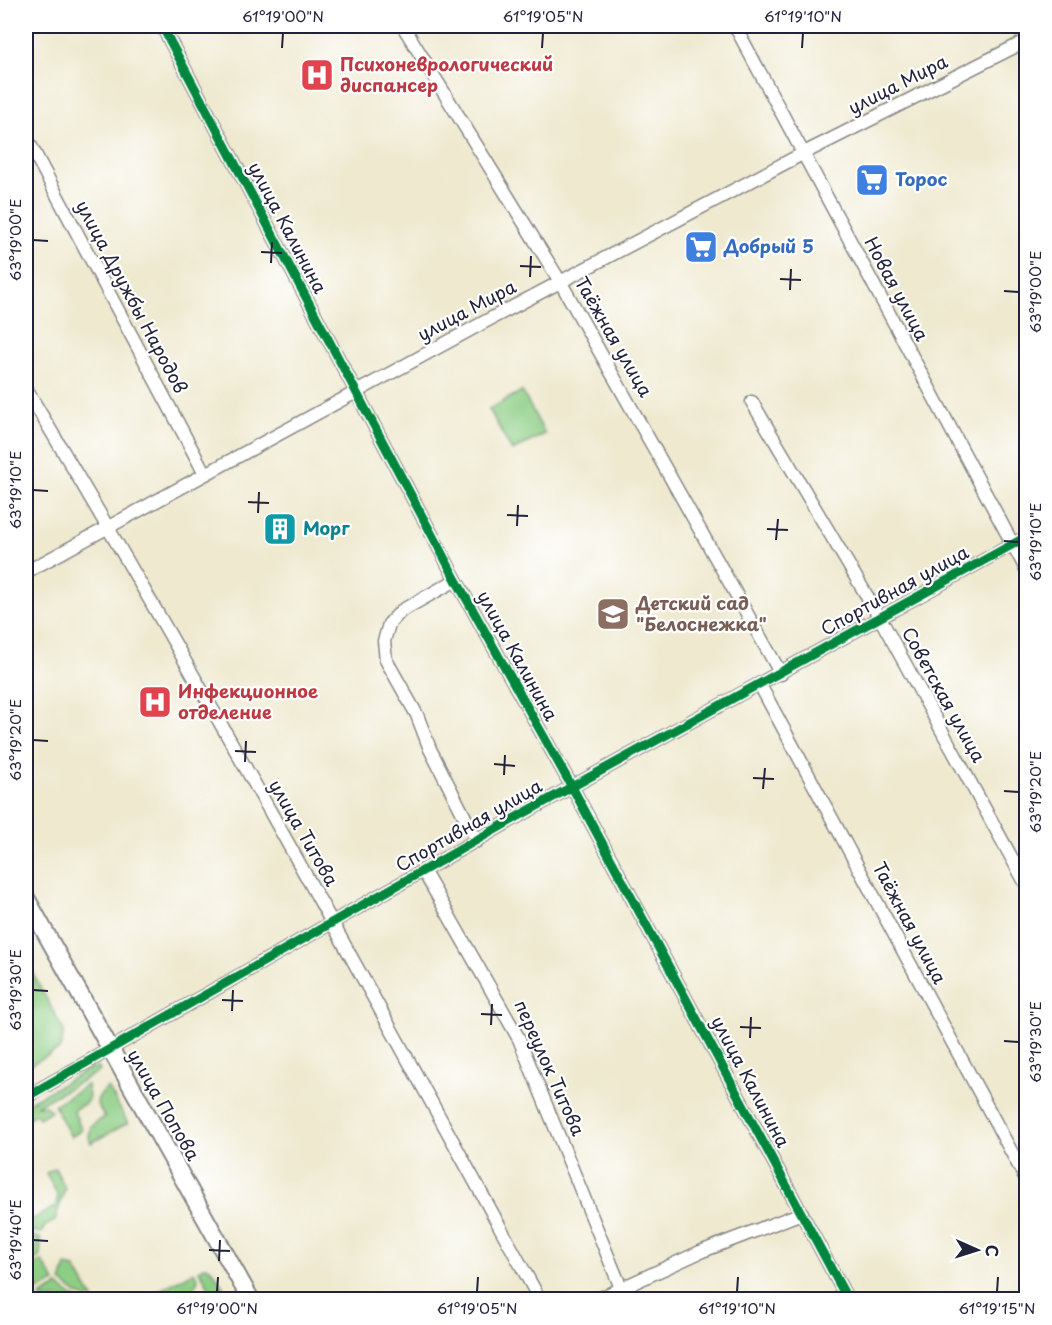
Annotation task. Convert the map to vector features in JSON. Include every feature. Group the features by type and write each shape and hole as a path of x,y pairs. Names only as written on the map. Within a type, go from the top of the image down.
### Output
{"street":[{"name":"улица Калинина","path":"162,26 456,580 572,787 848,1299"},
{"name":"Таёжная улица","path":"403,26 561,283 781,674"},
{"name":"Новая улица","path":"735,26 1026,569"},
{"name":"улица Мира","path":"26,572 355,392 804,153 1026,41"},
{"name":"улица Дружбы Народов","path":"26,137 205,474"},
{"name":"улица Титова","path":"26,389 108,526 334,924 540,1299"},
{"name":"Советская улица","path":"752,402 880,618 1026,884"},
{"name":"Спортивная улица","path":"26,1097 572,787 781,674 1026,537"},
{"path":"456,580 401,611 389,624 384,641 386,660 417,715 430,749 477,841"},
{"name":"Таёжная улица","path":"760,685 1026,1179"},
{"name":"переулок Титова","path":"424,872 519,1039 621,1288"},
{"name":"улица Попова","path":"26,898 109,1050 251,1299"},
{"path":"596,1299 700,1251 802,1213"}],"green space":[{"path":"522,391 545,434 512,451 489,409"},
{"path":"26,961 64,1031 60,1049 26,1067"},
{"path":"98,1067 100,1071 36,1106 45,1106 51,1111 39,1118 36,1114 26,1119 26,1104 91,1068"},
{"path":"87,1085 89,1097 86,1103 73,1110 82,1130 71,1137 54,1105"},
{"path":"108,1087 128,1123 91,1143 89,1137 91,1126 105,1117 97,1104 98,1098"},
{"path":"55,1168 65,1188 55,1221 46,1225 41,1233 32,1231 27,1222 55,1207 58,1196 46,1173"},
{"path":"26,1230 28,1235 40,1238 41,1256 26,1264"},
{"path":"42,1261 55,1282 38,1291 27,1270"},
{"path":"66,1266 75,1268 93,1299 80,1296 61,1282"},
{"path":"206,1266 213,1270 230,1299 216,1299 199,1270"},
{"path":"194,1272 198,1279 190,1299 160,1299 156,1292"},
{"path":"58,1286 76,1299 42,1299 40,1296"}],"cycle path":[{"path":"162,26 456,580 572,787 848,1300"},
{"path":"26,1097 517,817 1026,537"}],"place":[{"name":"Психоневрологический диспансер","path":"317,75"},
{"name":"Торос","path":"872,180"},
{"name":"Добрый 5","path":"701,247"},
{"name":"Морг","path":"280,529"},
{"name":"Детский сад \"Белоснежка\"","path":"613,614"},
{"name":"Инфекционное отделение","path":"155,702"}]}
